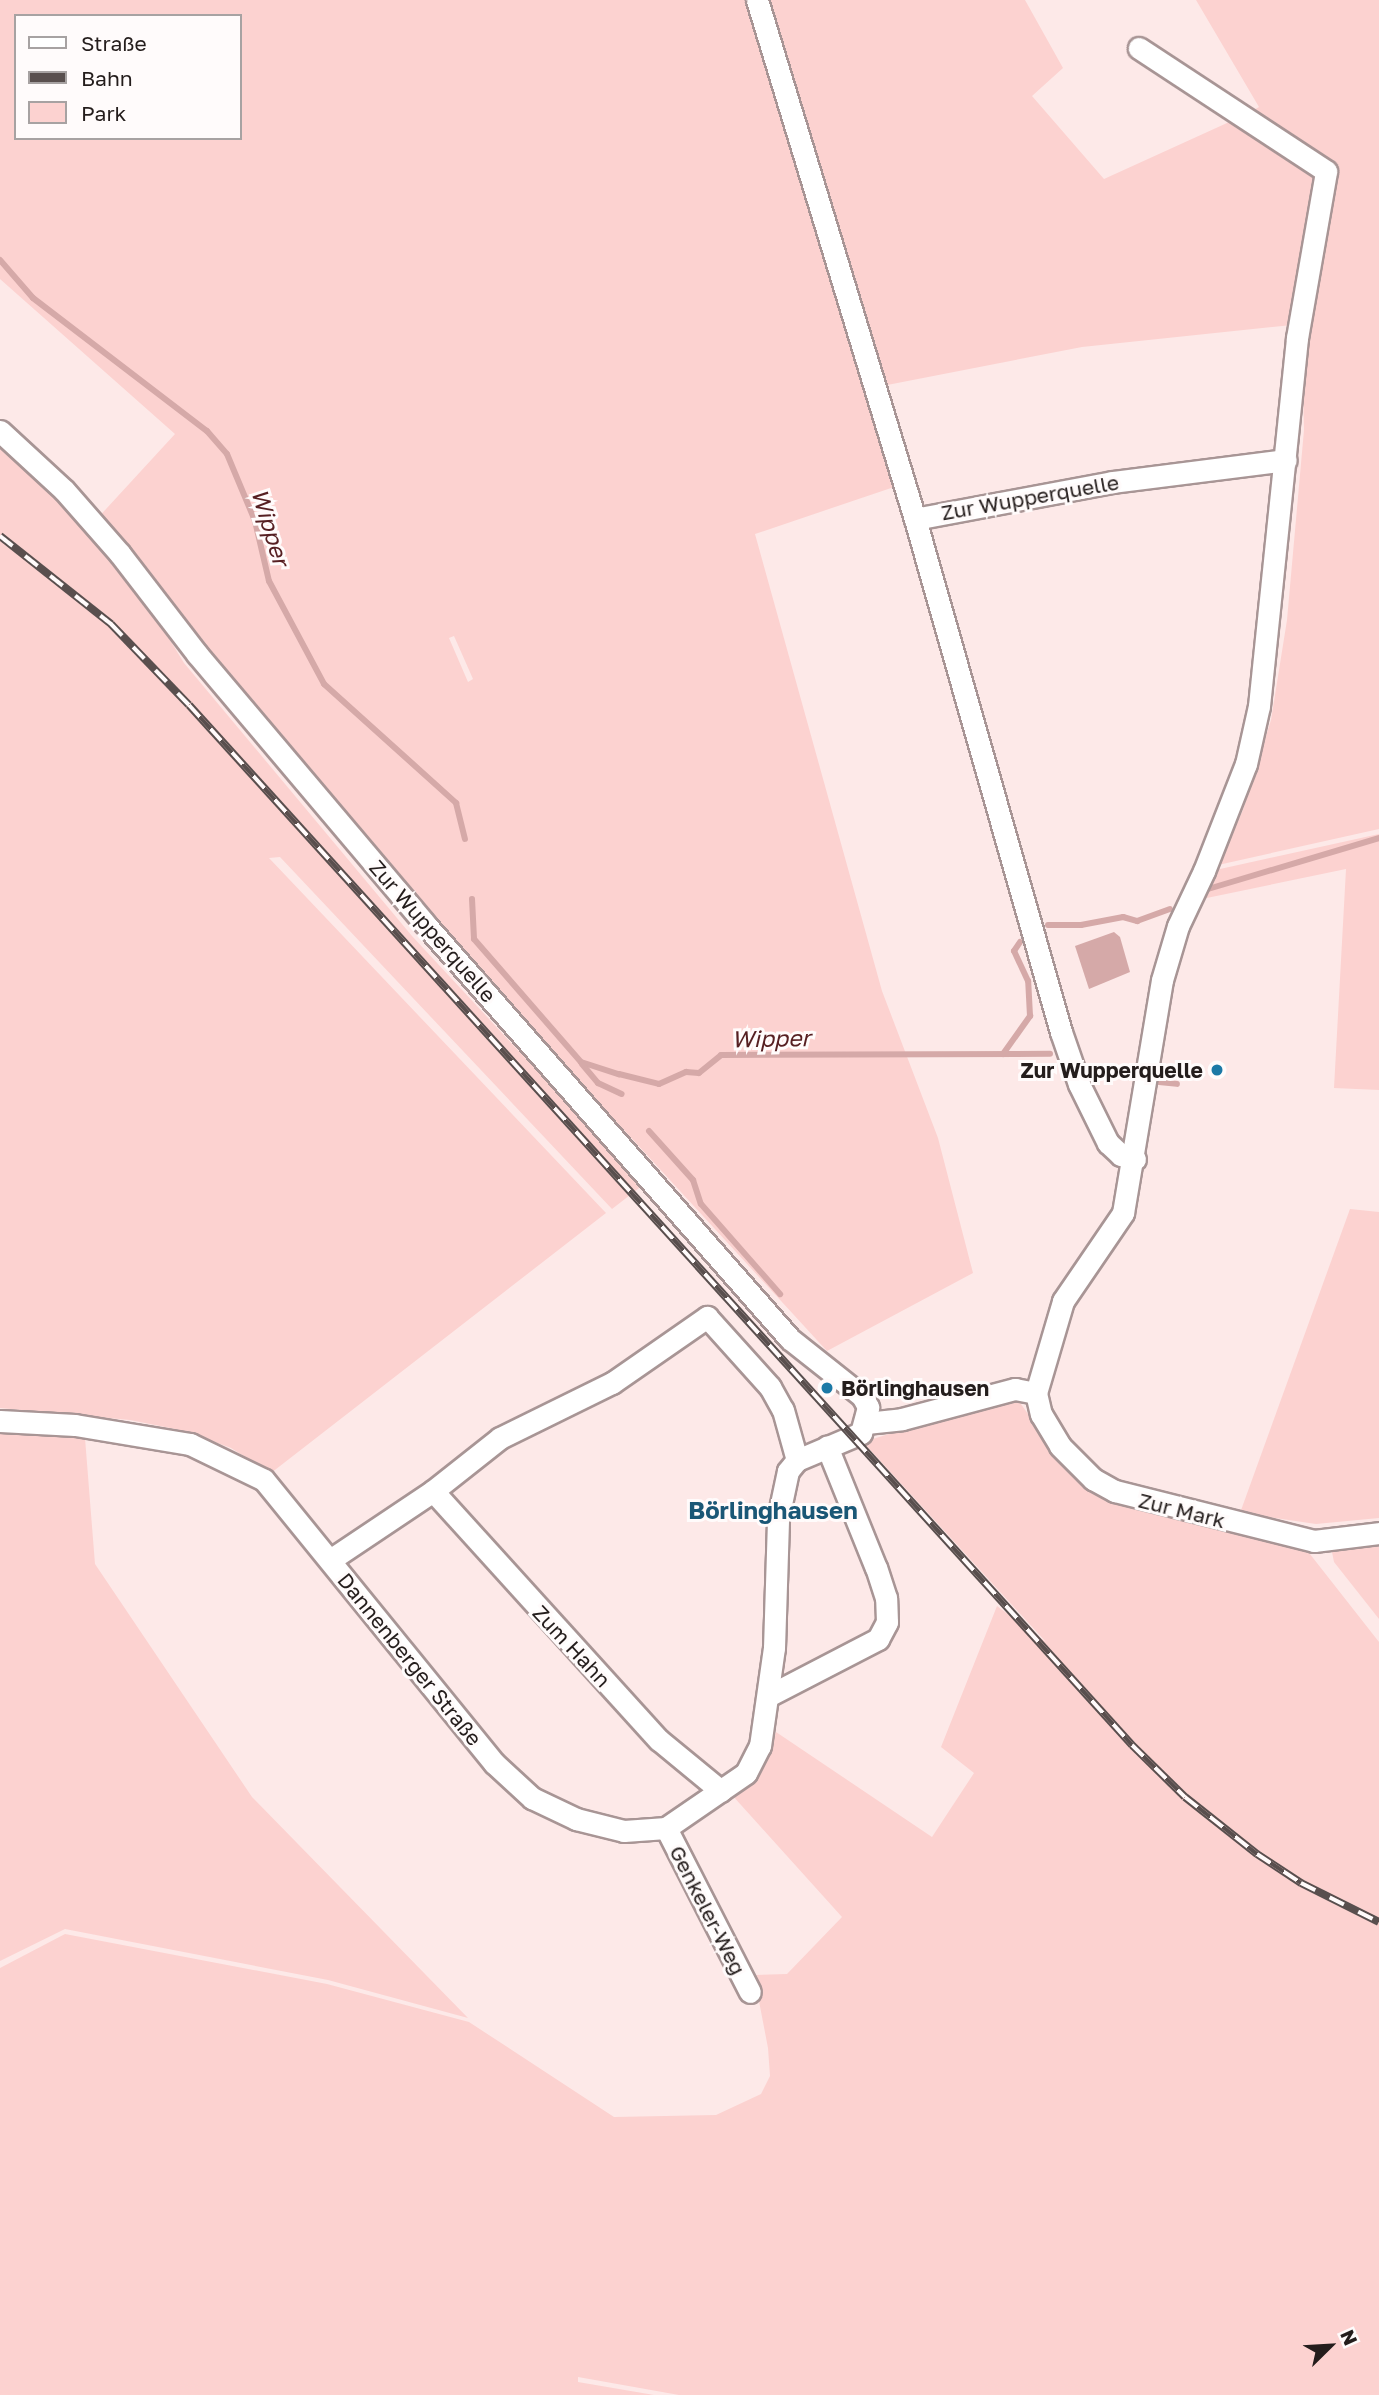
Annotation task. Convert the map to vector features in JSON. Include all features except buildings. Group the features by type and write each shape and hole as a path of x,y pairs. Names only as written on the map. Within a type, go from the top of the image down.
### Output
{"street":[{"path":"757,0 915,519"},
{"path":"666,1828 746,1773 760,1746 770,1695 778,1518 789,1471 797,1460 861,1433 866,1423 902,1419 1015,1389 1035,1393 1063,1301 1123,1213 1135,1159 1148,1055 1168,958 1178,926 1231,806 1259,706 1297,338 1326,171 1139,48"},
{"name":"Zur Wupperquelle","path":"0,431 64,491 112,545 197,654 425,924 790,1339 862,1396 868,1407 866,1423"},
{"name":"Zur Wupperquelle","path":"1135,1159 1121,1155 1108,1143 1066,1045 1027,926 915,519 1112,482 1286,460"},
{"path":"330,1560 433,1491 500,1438 612,1383 707,1317 770,1387 783,1410 797,1460"},
{"name":"Zur Mark","path":"1035,1393 1041,1415 1060,1446 1093,1479 1115,1491 1314,1541 1379,1533"},
{"name":"Dannenberger Straße","path":"0,1421 139,1435 190,1444 230,1460 264,1480 494,1763 532,1798 605,1828 666,1828"},
{"path":"770,1695 878,1639 887,1622 886,1598 828,1447"},
{"name":"Zum Hahn","path":"433,1491 659,1740 721,1791"},
{"name":"Genkeler-Weg","path":"666,1828 750,1993"}],"green space":[{"path":"0,0 754,0 900,485 755,534 882,991 938,1138 973,1273 827,1351 421,909 95,521 175,434 0,279","holes":["454,636 473,679 468,682 449,638"]},
{"path":"762,0 1025,0 1063,68 1032,96 1104,179 1238,118 1321,172 1292,325 1082,347 882,386"},
{"path":"1196,0 1379,0 1379,829 1218,865 1243,810 1271,720 1287,620 1304,430 1302,340 1329,174 1247,114 1259,107"},
{"path":"0,432 118,555 184,663 412,936 643,1185 612,1209 280,857 269,858 606,1213 271,1473 231,1448 185,1431 130,1420 0,1408"},
{"path":"1379,834 1379,1090 1334,1088 1346,869 1197,900 1211,871"},
{"path":"1350,1209 1379,1212 1379,1518 1316,1524 1240,1513"},
{"path":"1009,1397 1018,1400 1056,1453 1099,1495 1306,1549 1379,1642 1379,2395 679,2395 578,2377 578,2382 654,2395 0,2395 0,1968 65,1934 327,1984 469,2022 614,2117 716,2115 761,2094 770,2076 768,2048 754,1975 787,1974 842,1917 732,1795 755,1777 776,1732 932,1837 974,1773 941,1747 997,1606 1046,1642 863,1442"},
{"path":"0,1427 85,1438 95,1564 252,1797 468,2018 328,1980 65,1929 0,1961"},
{"path":"1379,1543 1379,1619 1334,1562 1331,1547"}],"shaded area":[{"path":"1114,932 1120,937 1130,972 1089,989 1075,946"}],"waterway":[{"name":"Wipper","path":"0,260 33,298 207,431 227,454 255,521 269,581 324,684 456,803 465,839"},
{"path":"1208,889 1379,838"},
{"name":"Wipper","path":"472,899 474,939 581,1062 619,1074 659,1084 686,1072 699,1073 721,1055 1050,1054"},
{"path":"1048,925 1081,925 1123,917 1137,921 1170,909"},
{"path":"1003,1054 1030,1016 1028,981 1014,951 1020,942"},
{"path":"582,1064 598,1083 622,1094"},
{"name":"Wipper","path":"1159,1082 1177,1084"},
{"path":"649,1131 693,1180 701,1204 780,1294"}],"railway":[{"path":"0,536 111,624 189,705 1132,1745 1185,1797 1257,1854 1301,1883 1379,1922"}],"place":[{"name":"Zur Wupperquelle","path":"1217,1070"},
{"name":"Börlinghausen","path":"827,1388"}],"district":[{"name":"Börlinghausen","path":"773,1510"}]}
